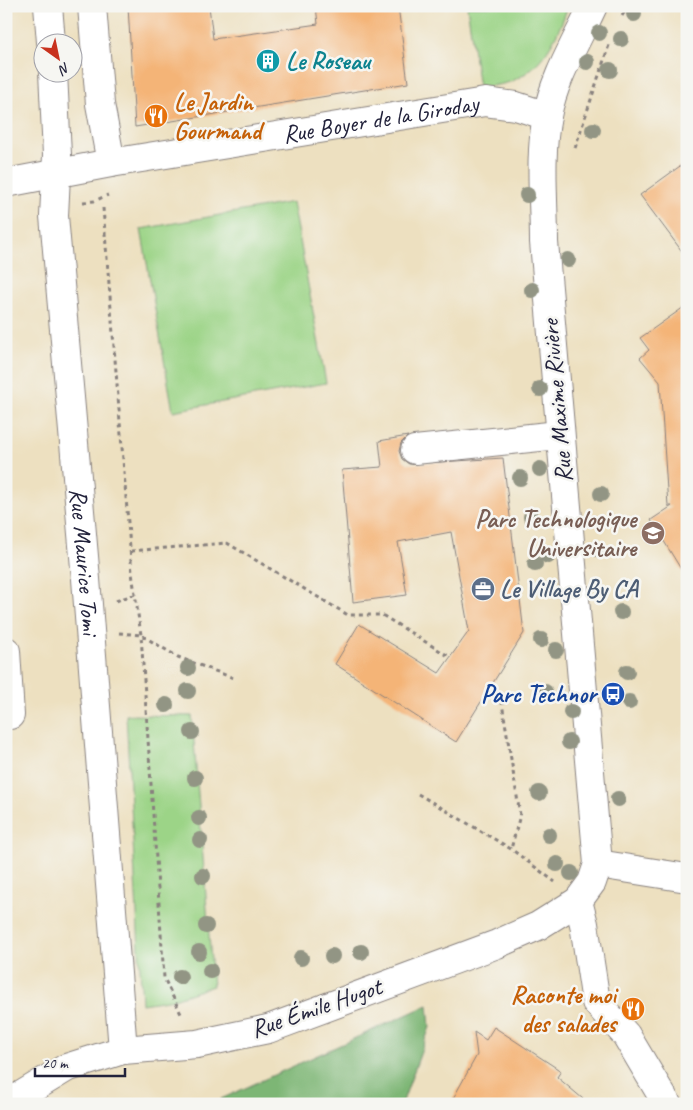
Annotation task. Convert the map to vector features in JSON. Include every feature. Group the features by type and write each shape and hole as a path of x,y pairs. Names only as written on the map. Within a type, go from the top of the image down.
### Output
{"street":[{"path":"48,6 50,32"},
{"path":"92,6 100,104 111,163"},
{"name":"Rue Maxime Rivière","path":"593,6 554,90 547,116 542,155 544,242 559,435 598,864"},
{"name":"Rue Maurice Tomi","path":"55,82 56,173 54,216 86,579 123,1050"},
{"name":"Rue Boyer de la Giroday","path":"6,183 111,163 485,102 516,106 547,116"},
{"path":"415,450 559,435"},
{"path":"6,651 10,715"},
{"path":"598,864 687,878"},
{"name":"Rue Émile Hugot","path":"7,1104 66,1068 123,1050 197,1044 268,1029 497,944 538,926 580,900 592,882 598,864"},
{"path":"580,900 596,1002 626,1035 667,1104"}],"path":[{"path":"620,20 628,6"},
{"path":"572,155 612,36"},
{"path":"103,208 131,551 141,635 163,970 164,978 174,999"},
{"path":"131,551 227,543 348,615 382,615 450,657"},
{"path":"108,604 135,594"},
{"path":"110,632 141,635 178,657 236,679"},
{"path":"486,694 502,703 520,815 511,849"},
{"path":"418,794 511,849 580,900"}],"green space":[{"path":"467,6 568,6 554,40 531,69 510,82 479,88"},
{"path":"293,202 326,383 173,411 141,229"},
{"path":"126,715 192,716 213,986 174,999 142,1004"},
{"path":"428,1005 430,1027 402,1104 224,1104 221,1099"}],"building":[{"name":"Le Roseau","path":"128,6 209,6 213,39 318,24 316,6 398,6 408,83 135,127"},
{"path":"687,161 687,258 640,195"},
{"path":"687,305 687,579 651,520 672,506 668,506 660,382 640,358 649,350 640,338"},
{"path":"408,436 401,443 399,451 402,459 409,464 503,458 524,633 456,742 335,664 359,624 439,673 469,631 451,532 398,542 407,595 353,602 342,470 382,467 379,441"},
{"path":"494,1027 561,1071 557,1077 589,1104 450,1104 477,1055 474,1032 486,1040"}],"place":[{"name":"Le Roseau","path":"268,61"},
{"name":"Le Jardin Gourmand","path":"156,116"},
{"name":"Parc Technologique Universitaire","path":"653,533"},
{"name":"Le Village By CA","path":"483,589"},
{"name":"Parc Technor","path":"613,694"},
{"name":"Raconte moi des salades","path":"633,1009"}]}
